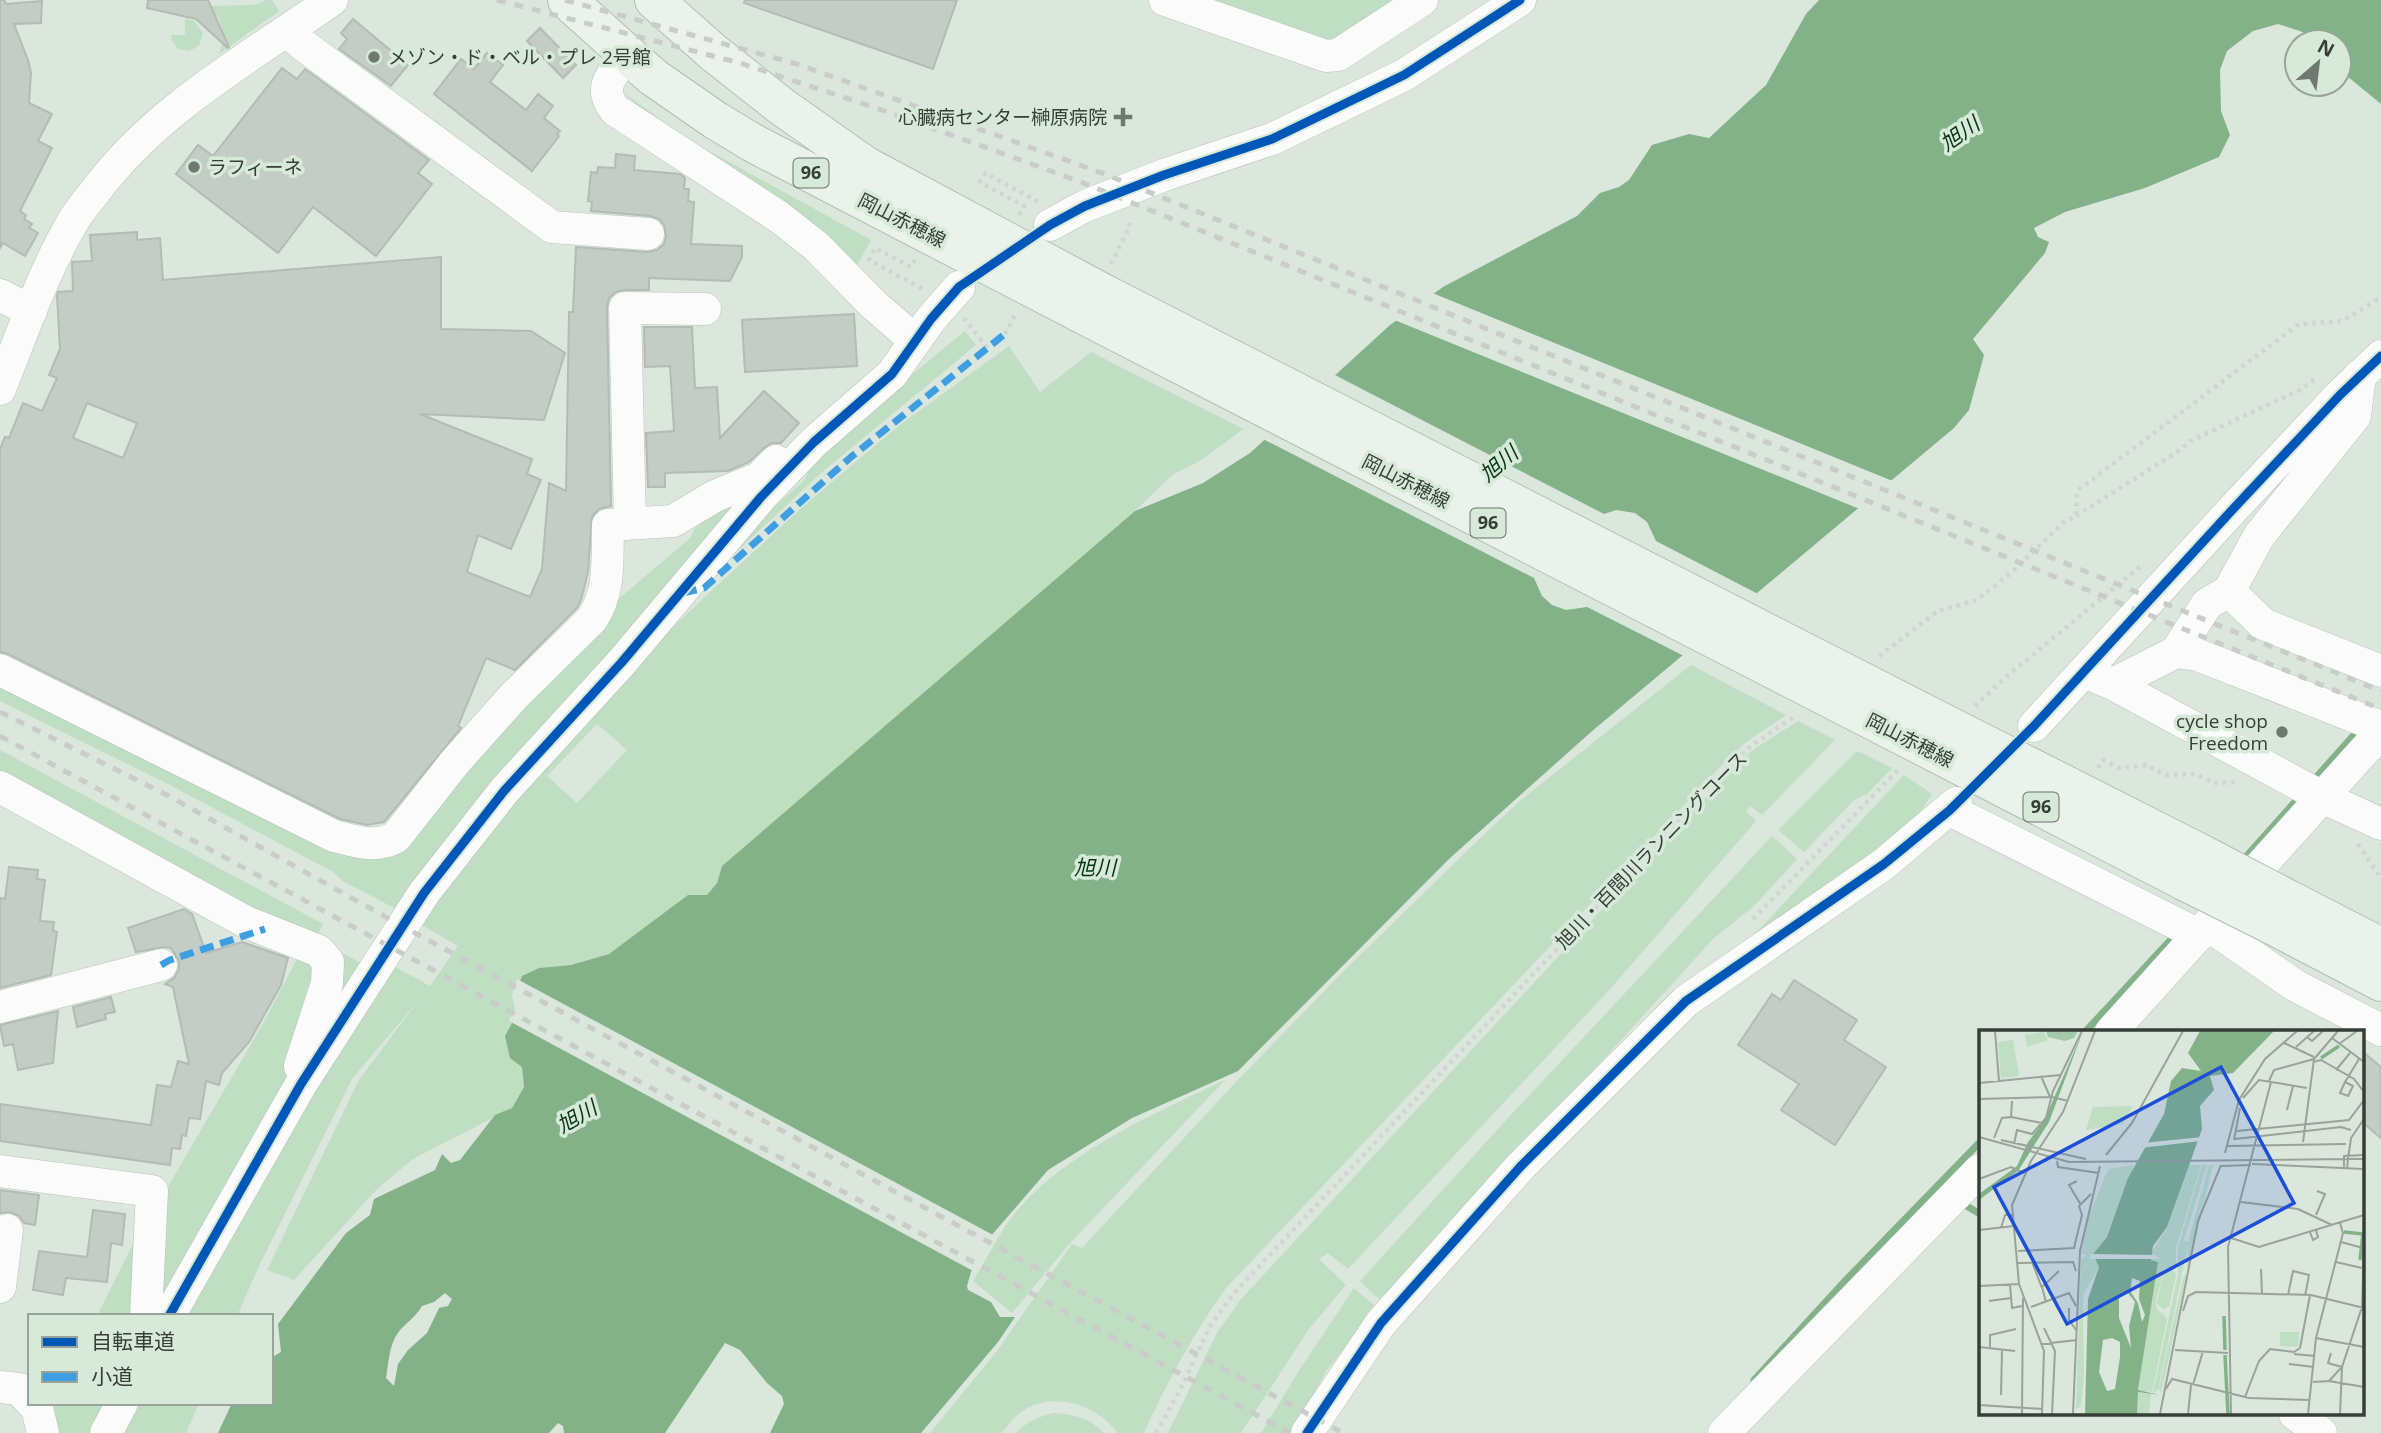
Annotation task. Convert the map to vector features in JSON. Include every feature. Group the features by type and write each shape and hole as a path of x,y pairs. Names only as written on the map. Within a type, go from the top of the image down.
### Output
{"main road":[{"name":"岡山赤穂線","path":"568,0 627,56 681,97 753,143 1098,289"},
{"name":"岡山赤穂線","path":"654,0 713,53 781,106 866,166 1098,289 1908,735 2194,868 2279,911 2381,947"},
{"name":"岡山赤穂線","path":"2279,911 2381,982"}],"street":[{"path":"1165,0 1332,56 1338,55 1422,0"},
{"path":"1050,225 1119,192 1272,139 1404,75 1520,0"},
{"path":"305,12 303,45 552,227 648,234"},
{"path":"0,389 72,222 108,174 181,104 305,12"},
{"path":"627,56 606,86 607,99 615,110 779,217 816,246 873,304 904,331 917,338"},
{"path":"0,295 31,312"},
{"path":"170,1314 294,1097 424,893 503,791 622,662 761,496 820,436 892,374 931,318 954,297"},
{"path":"630,523 625,308 705,309"},
{"path":"2113,684 2176,652 2207,604 2229,591 2259,536 2355,416 2360,375"},
{"path":"2034,726 2360,375"},
{"path":"0,670 334,836 370,845 385,844 396,837 455,762 514,696 592,619 601,606 607,587 608,525 673,521 715,496 760,478 806,428 820,436"},
{"path":"2229,591 2263,624 2381,671"},
{"path":"2113,1030 2193,929 2311,791 2372,725 2198,655 2176,652"},
{"path":"2083,673 2113,684 2311,791 2369,834"},
{"path":"0,787 246,922 310,947 325,956 329,970 327,983 299,1070 294,1097"},
{"path":"1307,1433 1381,1323 1521,1166 1686,1001 1884,864 1953,806 2193,929 2381,1030"},
{"path":"0,1007 162,965"},
{"path":"0,1171 152,1191 146,1314"},
{"path":"1724,1433 1973,1188"},
{"path":"0,1287 7,1230"},
{"path":"0,1387 19,1389 28,1400"},
{"path":"106,1433 121,1405"},
{"path":"2298,1416 2320,1433"}],"path":[{"path":"1024,206 980,182 985,173 1029,197"},
{"path":"1098,289 1130,226"},
{"path":"911,267 875,248 869,260 954,297 964,318 987,348"},
{"path":"2076,516 2077,491 2299,324 2343,321 2381,297"},
{"path":"1005,334 1015,314"},
{"path":"1871,662 1938,611 1977,600 2013,571 2063,523 2177,452 2190,441 2300,390 2319,376 2360,375"},
{"path":"1969,711 2151,556"},
{"path":"1751,922 1908,735"},
{"path":"2094,774 2103,760 2119,768 2146,765 2165,775 2196,774 2213,783 2242,781"},
{"path":"2369,834 2381,878"}],"shaded area":[{"path":"272,0 279,11 219,54 223,40 222,27 217,16 207,6 254,5"},
{"path":"1201,0 1398,0 1330,45"},
{"path":"185,19 194,21 203,33 199,46 189,51 178,49 171,35 185,35"},
{"path":"624,93 689,140 871,240 857,266 665,133"},
{"path":"965,331 976,345 821,473 707,579 752,526 804,481 819,451"},
{"path":"1009,346 1040,392 1091,352 1243,429 1203,459 1172,475 1135,511 722,866 717,883 707,895 641,932 609,954 571,965 539,968 522,1067 524,1087 512,1108 413,1159 377,1189 294,1280 267,1270 359,1080 418,1001 352,1079 238,1314 187,1314 258,1180 392,965 430,986 458,946 415,921 431,897 630,668 807,503 901,424","holes":["597,724 627,750 577,803 547,776"]},
{"path":"759,485 400,911 170,785 0,701 0,675 371,850 608,608 690,538 705,510"},
{"path":"1691,665 1786,715 1745,743 1723,764 1226,1288 1181,1359 1144,1433 1118,1433 1109,1423 1084,1407 1056,1401 1028,1407 1001,1433 930,1433 997,1351 1072,1244 1082,1248 1235,1083 1342,973 1521,800"},
{"path":"1798,721 1835,740 1762,815 1750,806 1746,811 1756,821 1611,988 1348,1269 1328,1253 1319,1259 1346,1285 1309,1329 1241,1433 1168,1433 1218,1331 1242,1298 1730,771 1754,749"},
{"path":"0,750 323,924 318,934 335,949 363,964 302,1070 337,967 0,779"},
{"path":"1857,751 1892,768 1868,793 1853,801 1804,852 1778,830"},
{"path":"1904,775 1932,794 1911,826 1738,952"},
{"path":"1772,836 1797,859 1754,906 1714,938 1382,1302 1360,1281 1508,1118"},
{"path":"299,955 318,960 291,1081 162,1314 162,1197 265,1020"},
{"path":"1225,1080 1071,1242 1012,1313 973,1281 1015,1213 1060,1171 1113,1136"},
{"path":"143,1224 140,1314 98,1314"},
{"path":"1354,1288 1377,1308 1326,1371 1294,1433 1261,1433 1302,1366"},
{"path":"53,1405 113,1405 98,1433 53,1433"},
{"path":"138,1405 198,1405 186,1433 124,1433"},
{"path":"1053,1413 1081,1418 1104,1433 1016,1433 1033,1420"}],"water":[{"name":"旭川","path":"1819,0 2381,0 2381,104 2353,81 2353,28 2290,28 2278,24 2253,31 2227,51 2220,70 2221,111 2230,135 2219,157 2145,188 2065,212 2034,228 2038,237 2049,242 2045,253 1973,339 1984,355 1969,410 1954,428 1591,732 1450,858 1238,1071 1132,1118 1048,1170 990,1237 971,1272 967,1286 968,1290 991,1302 1000,1317 1015,1317 998,1342 921,1433 770,1433 784,1404 782,1396 767,1383 740,1350 725,1343 665,1433 564,1433 563,1426 558,1423 549,1433 218,1433 231,1405 273,1405 273,1357 281,1352 278,1324 346,1233 370,1215 374,1199 435,1170 442,1154 451,1163 460,1160 495,1115 512,1108 524,1087 522,1067 510,1058 505,1036 519,1010 515,996 522,976 539,968 571,965 609,954 688,895 707,895 717,883 722,866 1135,511 1203,483 1250,453 1390,325 1443,287 1577,216 1600,193 1619,187 1629,180 1652,145 1689,134 1709,138 1766,85 1806,14","holes":["445,1293 452,1299 448,1306 439,1308 427,1333 408,1350 398,1364 394,1386 386,1378 394,1339 422,1306 434,1302"]}],"pier":[{"path":"1430,292 1895,482 1862,510 1392,319"},
{"path":"1331,373 1604,514 1616,510 1635,513 1647,522 1656,541 1760,595 1686,657 1587,607 1566,610 1552,605 1542,596 1534,578 1261,438"},
{"path":"517,979 995,1236 975,1272 509,1021 515,1009 512,996"}],"building":[{"path":"0,0 4,0 6,4 42,1 41,23 14,24 31,73 29,103 52,114 38,141 52,148 20,211 26,215 24,219 32,224 29,228 38,233 25,256 3,243 0,248"},
{"path":"148,0 208,0 229,47 196,19 147,8"},
{"path":"745,0 957,0 933,69 744,3"},
{"name":"メゾン・ド・ベル・プレ 2号館","path":"353,19 408,65 391,86 339,49 347,39 341,33"},
{"path":"540,28 576,65 563,78 527,41"},
{"path":"487,53 503,65 490,82 526,110 538,94 553,106 544,118 560,131 557,134 559,136 532,171 434,94 461,59 474,69"},
{"path":"282,68 297,79 305,69 429,160 418,173 432,184 376,256 313,207 278,253 176,174 198,145 213,156"},
{"path":"616,154 635,156 634,170 680,174 685,178 684,189 689,189 688,201 694,202 691,244 742,246 742,257 730,281 649,278 649,290 625,290 616,292 609,298 611,506 599,509 592,517 588,572 581,600 577,608 515,670 486,658 458,726 461,728 384,822 367,825 340,819 0,652 0,449 5,437 9,438 23,403 42,411 57,378 49,375 60,349 57,295 58,292 73,291 72,262 92,261 90,235 137,232 137,240 160,238 163,280 441,257 441,329 531,331 565,353 544,420 420,414 532,459 527,474 541,480 511,549 478,535 467,572 530,597 542,569 549,483 566,491 569,312 573,312 576,247 647,252 657,250 664,244 666,236 664,225 659,219 650,216 591,211 592,202 588,201 591,172 597,173 598,167 615,168","holes":["87,403 137,423 123,458 73,438"]},
{"path":"854,314 857,366 745,372 742,320"},
{"path":"644,327 692,327 695,388 717,387 720,438 764,391 799,423 781,443 772,443 749,462 728,471 665,473 665,487 648,487 646,433 674,431 670,366 645,367"},
{"path":"9,867 38,870 37,879 45,880 40,921 54,922 53,931 57,932 51,975 0,988 0,898 5,899"},
{"path":"184,909 192,914 206,953 242,942 288,958 281,985 249,1042 222,1073 219,1085 206,1081 200,1119 189,1118 186,1136 182,1135 180,1149 172,1148 170,1165 0,1141 0,1104 151,1125 157,1085 171,1087 178,1061 189,1064 173,987 165,984 174,978 179,969 179,961 171,948 136,952 128,928"},
{"path":"1794,980 1857,1020 1844,1040 1886,1067 1835,1145 1781,1110 1799,1084 1738,1045 1772,994 1781,1000"},
{"path":"111,997 115,1012 105,1014 106,1019 77,1027 73,1007"},
{"path":"58,1011 53,1063 18,1070 13,1044 4,1046 0,1025"},
{"path":"2364,1053 2381,1067 2381,1138 2364,1124"},
{"path":"0,1190 39,1195 35,1225 24,1223 19,1216 10,1212 0,1213"},
{"path":"93,1210 125,1214 122,1245 111,1243 107,1282 66,1278 63,1295 33,1290 39,1251 87,1257"}],"waterway":[{"path":"2312,782 2360,728"},
{"path":"2242,861 2302,794"},
{"path":"2087,1030 2178,932"},
{"path":"1754,1380 1843,1283 1979,1143"},
{"path":"1965,1205 1979,1213"}],"railway":[{"path":"497,0 740,63 885,111 1081,182 2381,709"},
{"path":"565,0 797,64 1102,173 2381,691"},
{"path":"0,712 165,794 402,926 1343,1433"},
{"path":"0,736 1290,1433"}],"marked path":[{"path":"683,593 704,588 851,457 1005,334"},
{"path":"161,965 265,929"}],"cycle path":[{"path":"170,1314 301,1084 424,893 504,791 622,662 761,497 814,442 892,374 931,319 959,287 1050,225 1085,206 1164,175 1272,139 1404,75 1520,0"},
{"path":"1307,1433 1381,1323 1521,1166 1686,1001 1884,864 1950,810 2034,726 2234,508 2340,395 2381,356"}],"place":[{"name":"メゾン・ド・ベル・プレ 2号館","path":"374,57"},
{"name":"心臓病センター榊原病院","path":"1123,117"},
{"name":"ラフィーネ","path":"194,167"},
{"name":"cycle shop Freedom","path":"2282,732"}]}
